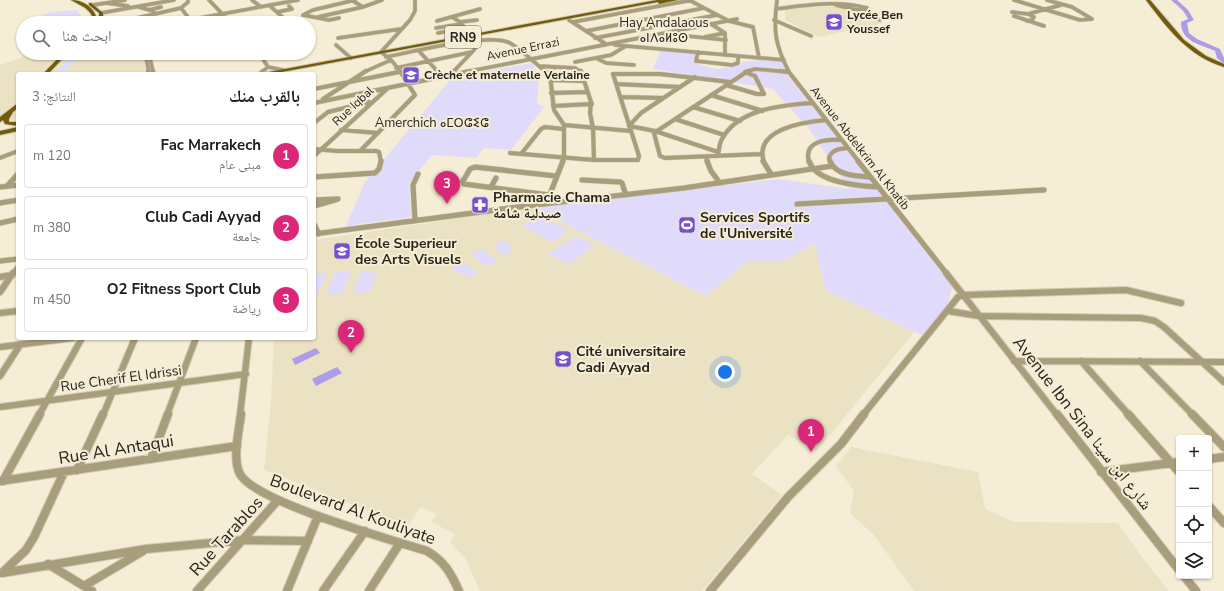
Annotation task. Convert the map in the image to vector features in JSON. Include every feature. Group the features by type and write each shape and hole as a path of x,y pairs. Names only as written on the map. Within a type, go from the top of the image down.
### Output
{"main road":[{"path":"73,0 87,7 94,16"},
{"path":"81,0 93,6 101,13"},
{"name":"RN9","path":"282,72 351,58 383,55 459,38 664,0"},
{"name":"RN9","path":"282,72 571,21 676,0"},
{"path":"1148,0 1182,41 1194,51 1224,66"},
{"path":"47,72 59,60"},
{"path":"54,72 65,60"},
{"path":"0,113 16,101"},
{"path":"0,120 16,107"},
{"path":"10,112 6,119 7,123 16,124"},
{"path":"0,129 16,125"},
{"path":"0,134 16,130"}],"street":[{"path":"93,6 125,0"},
{"path":"149,0 152,4"},
{"path":"101,13 174,0"},
{"path":"145,16 181,8 188,2 188,0"},
{"path":"209,0 223,15"},
{"path":"252,0 261,7"},
{"path":"218,16 298,0"},
{"path":"308,16 304,15 313,10 354,0 364,8"},
{"path":"316,18 364,8 382,0"},
{"path":"383,55 401,29 410,20 414,11 415,0"},
{"path":"571,21 629,12 690,0 729,21 749,25 754,28 759,58"},
{"name":"Avenue Abdelkrim Al Khatib","path":"777,0 774,20 775,31 789,72 962,295"},
{"path":"1014,0 1080,20 1092,19 1072,8 1047,0"},
{"path":"1012,12 1028,14 1069,3"},
{"path":"106,4 136,6 155,12 155,14"},
{"path":"218,16 270,6 289,5 292,9 277,12"},
{"path":"776,9 836,5 864,10 869,15 880,20"},
{"path":"270,6 281,16"},
{"path":"330,6 335,9"},
{"path":"149,10 161,7"},
{"path":"181,8 188,16"},
{"path":"586,31 704,8"},
{"path":"437,21 480,9"},
{"path":"629,12 634,15"},
{"path":"1027,21 1034,18 1028,14"},
{"path":"595,38 716,15"},
{"path":"1014,16 1044,26"},
{"path":"438,33 465,28 461,23 452,17"},
{"path":"639,17 665,33"},
{"path":"316,18 330,20 339,18"},
{"name":"Avenue Errazi","path":"316,102 604,44 619,44 650,36 737,19"},
{"path":"436,28 477,20"},
{"path":"774,20 812,36"},
{"path":"571,21 604,44"},
{"path":"711,24 725,33 726,40 724,55"},
{"path":"338,38 384,30 401,29"},
{"path":"450,31 459,38"},
{"path":"674,31 685,36 726,40"},
{"path":"704,33 710,36"},
{"path":"699,38 725,33"},
{"path":"650,36 654,39"},
{"path":"383,55 419,51 479,41 508,42 550,75 552,80 551,93 553,106 564,127 564,158 545,204"},
{"path":"450,75 472,52 479,41"},
{"path":"619,44 626,46 784,60"},
{"path":"336,45 351,58"},
{"path":"575,62 613,54 626,46"},
{"path":"686,51 688,47"},
{"path":"419,51 442,76"},
{"path":"396,68 472,52"},
{"path":"698,52 695,60 697,62 732,65 737,64 738,56"},
{"path":"360,151 415,95 409,83 391,60 383,55"},
{"path":"596,58 606,63 634,64"},
{"path":"146,60 149,72"},
{"path":"151,60 153,72"},
{"path":"262,60 268,67 282,72"},
{"path":"316,104 371,68 391,60"},
{"path":"539,66 580,70 592,104 590,113 593,128 594,160"},
{"path":"264,72 268,67"},
{"path":"550,75 554,67"},
{"path":"655,131 745,72 755,69 789,72"},
{"path":"316,88 399,72"},
{"path":"510,153 622,162 640,160 613,75 616,73 660,74 695,77 728,83 758,94 764,94 755,76 745,72"},
{"path":"630,129 641,113 695,77"},
{"path":"552,80 584,81"},
{"path":"616,84 680,87"},
{"name":"Rue Iqbal","path":"316,154 388,88"},
{"path":"551,93 587,92"},
{"path":"711,95 763,111"},
{"path":"620,97 663,98"},
{"path":"316,121 328,112 371,102"},
{"path":"718,154 720,142 724,135 740,121 763,111 783,106 812,103"},
{"path":"553,106 592,104"},
{"path":"693,107 740,121"},
{"path":"675,119 724,135"},
{"path":"771,174 764,165 761,154 762,148 768,139 783,129 801,123 826,120"},
{"path":"521,154 541,129 545,127 655,131 718,154"},
{"path":"342,130 378,133"},
{"path":"655,131 654,135 662,157 668,159 706,157 718,154 761,154"},
{"path":"841,140 821,141 810,148 807,152 807,157 813,168 825,176 841,183 878,187"},
{"path":"848,148 836,150 830,154 829,160 832,166 842,172 870,177"},
{"path":"316,149 376,151 379,152 381,157 379,169 375,173 316,177"},
{"path":"0,158 16,152"},
{"path":"706,157 711,171 720,183"},
{"path":"316,234 720,183 771,174 832,166"},
{"path":"549,195 464,184 463,181 470,169 475,167 556,176"},
{"path":"415,221 413,185 418,174"},
{"path":"7,186 16,176"},
{"path":"491,187 496,178"},
{"path":"582,180 620,182 622,183 626,194"},
{"path":"0,187 16,186"},
{"path":"797,204 1044,190"},
{"path":"316,200 338,199 316,205"},
{"path":"0,203 16,200"},
{"path":"0,223 16,219"},
{"path":"0,261 16,259"},
{"path":"0,277 16,272"},
{"path":"0,292 16,272"},
{"path":"710,591 788,497 841,444 879,393 948,311 956,299 962,295 1126,290 1181,303"},
{"name":"Avenue Ibn Sina شارع ابن سينا","path":"962,295 1176,566"},
{"path":"0,313 16,311"},
{"path":"948,311 979,316 1145,318 1155,321 1164,327 1224,382"},
{"path":"0,347 53,340"},
{"path":"1,481 81,340"},
{"path":"77,470 113,393 134,340"},
{"path":"151,459 195,340"},
{"name":"Boulevard Al Kouliyate","path":"249,340 237,446 237,467 241,476 255,490 278,500 318,516 427,551 446,563 460,591"},
{"path":"0,376 20,345"},
{"path":"1014,361 1224,362"},
{"path":"1081,361 1175,463"},
{"path":"1140,361 1224,447"},
{"name":"Rue Cherif El Idrissi","path":"0,407 246,374"},
{"name":"Rue Al Antaqui","path":"1,481 237,446"},
{"path":"1212,459 1224,457"},
{"path":"1101,472 1175,463"},
{"path":"1,573 26,550 34,537 64,472"},
{"name":"Rue Tarablos","path":"197,591 278,500"},
{"path":"1210,507 1224,523"},
{"path":"286,591 318,516"},
{"path":"323,591 365,531"},
{"path":"1,573 48,564 146,549 244,540 308,541"},
{"path":"370,591 400,543"},
{"path":"48,564 88,589 146,549"},
{"path":"1186,579 1196,591"}],"shaded area":[{"name":"Lycée Ben Youssef","path":"838,6 884,23 819,37 785,20 785,9"},
{"path":"78,10 80,16 41,16 50,12"},
{"path":"661,50 697,53 694,62 716,69 739,66 742,62 769,59 783,62 786,74 888,199 953,285 945,314 925,337 825,290 815,244 780,262 747,262 705,296 533,207 779,179 849,189 809,129 773,89 653,69"},
{"path":"16,60 152,60 156,72 16,72 16,120 0,124 0,65"},
{"path":"68,60 76,60 65,72 57,72"},
{"path":"533,63 536,71 532,74 539,79 537,104 544,107 511,150 484,148 476,158 432,155 409,183 411,217 346,226 365,182 451,79"},
{"path":"533,207 705,296 747,262 780,262 815,244 825,290 914,332 817,451 788,435 752,474 782,495 702,591 480,591 465,558 450,542 455,534 431,522 437,514 421,507 408,526 264,470 271,402 274,340 316,340 316,240"},
{"path":"539,216 569,230 552,242 522,226"},
{"path":"576,236 595,245 568,264 548,254"},
{"path":"507,240 512,252 499,254 495,243"},
{"path":"483,249 498,261 486,267 471,254"},
{"path":"460,262 479,272 469,278 451,269"},
{"path":"377,271 370,292 353,293 361,272"},
{"path":"335,272 351,272 343,293 326,294"},
{"path":"316,273 327,273 316,297"},
{"path":"316,348 320,353 295,365 292,359"},
{"path":"337,367 342,373 316,386 312,379"},
{"path":"851,447 978,472 985,509 1014,522 1118,523 1141,556 1169,591 914,591 874,535 850,513 854,491 836,466"}],"waterway":[{"path":"1174,0 1184,8 1190,17 1191,20 1184,22 1186,33 1195,40 1218,50 1220,58 1224,62"}],"place":[{"name":"Lycée Ben Youssef","path":"834,22"},
{"name":"Crèche et maternelle Verlaine","path":"411,75"},
{"name":"O2 Fitness Sport Club","path":"447,204"},
{"name":"Pharmacie Chama صيدلية شامة","path":"480,205"},
{"name":"Services Sportifs de l'Université","path":"687,225"},
{"name":"École Superieur des Arts Visuels","path":"342,251"},
{"name":"Club Cadi Ayyad","path":"351,353"},
{"name":"Cité universitaire Cadi Ayyad","path":"563,359"},
{"name":"Fac Marrakech","path":"811,452"}],"district":[{"name":"Hay Andalaous ⴰⵏⴷⴰⵍⵓⵙ","path":"664,30"},
{"name":"Amerchich ⴰⵎⵔⵛⵉⵛ","path":"432,122"}]}
